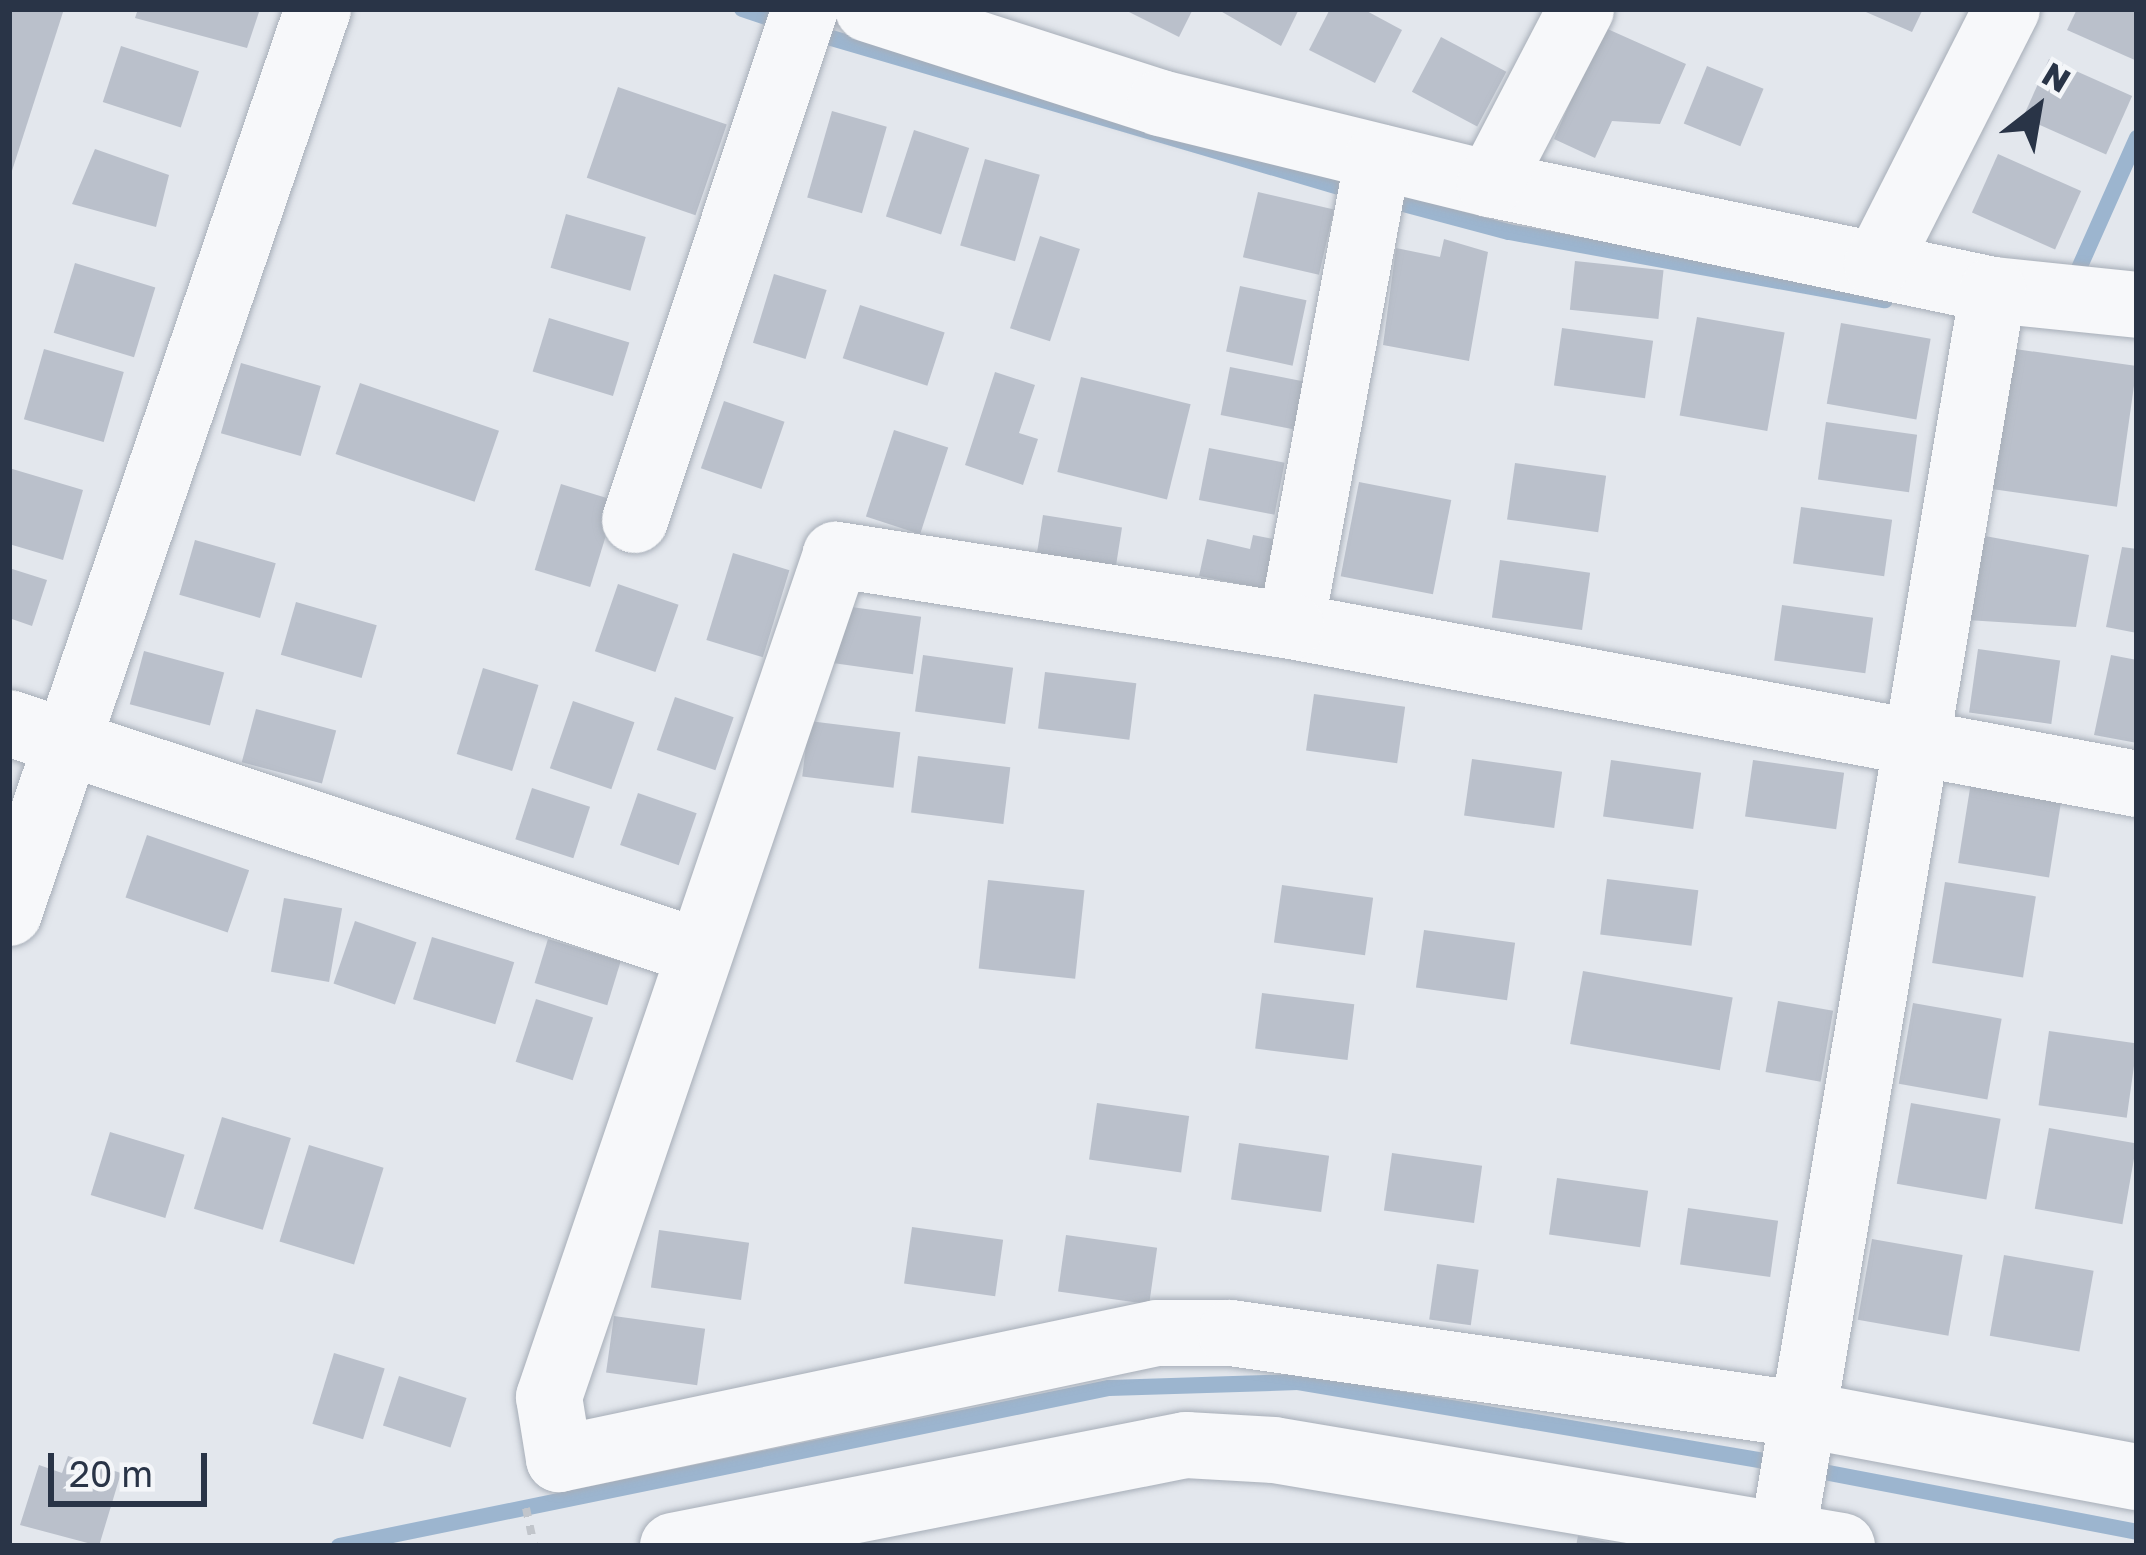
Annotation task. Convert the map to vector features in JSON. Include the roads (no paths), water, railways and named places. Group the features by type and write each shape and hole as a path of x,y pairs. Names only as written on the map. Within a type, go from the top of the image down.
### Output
{"street":[{"path":"9,913 38,733 318,9"},
{"path":"635,520 805,9"},
{"path":"868,9 1160,103 1373,185 1490,184 1994,290 2137,304"},
{"path":"1490,184 1581,9"},
{"path":"1877,265 2007,9"},
{"path":"1291,626 1373,185"},
{"path":"674,1546 1186,1445 1274,1450 1802,1542 1805,1415 1912,744 1994,290"},
{"path":"2137,784 1291,626 836,555 549,1397 559,1459 1157,1333 1346,1346 1805,1415 2137,1477"},
{"path":"38,733 699,952"}],"waterway":[{"path":"742,9 787,24"},
{"path":"811,32 1356,192"},
{"path":"2072,284 2137,138"},
{"path":"1381,198 1509,232 1885,300"},
{"path":"339,1546 1109,1388 1298,1382 1782,1464"},
{"path":"1808,1469 2137,1532"}]}
